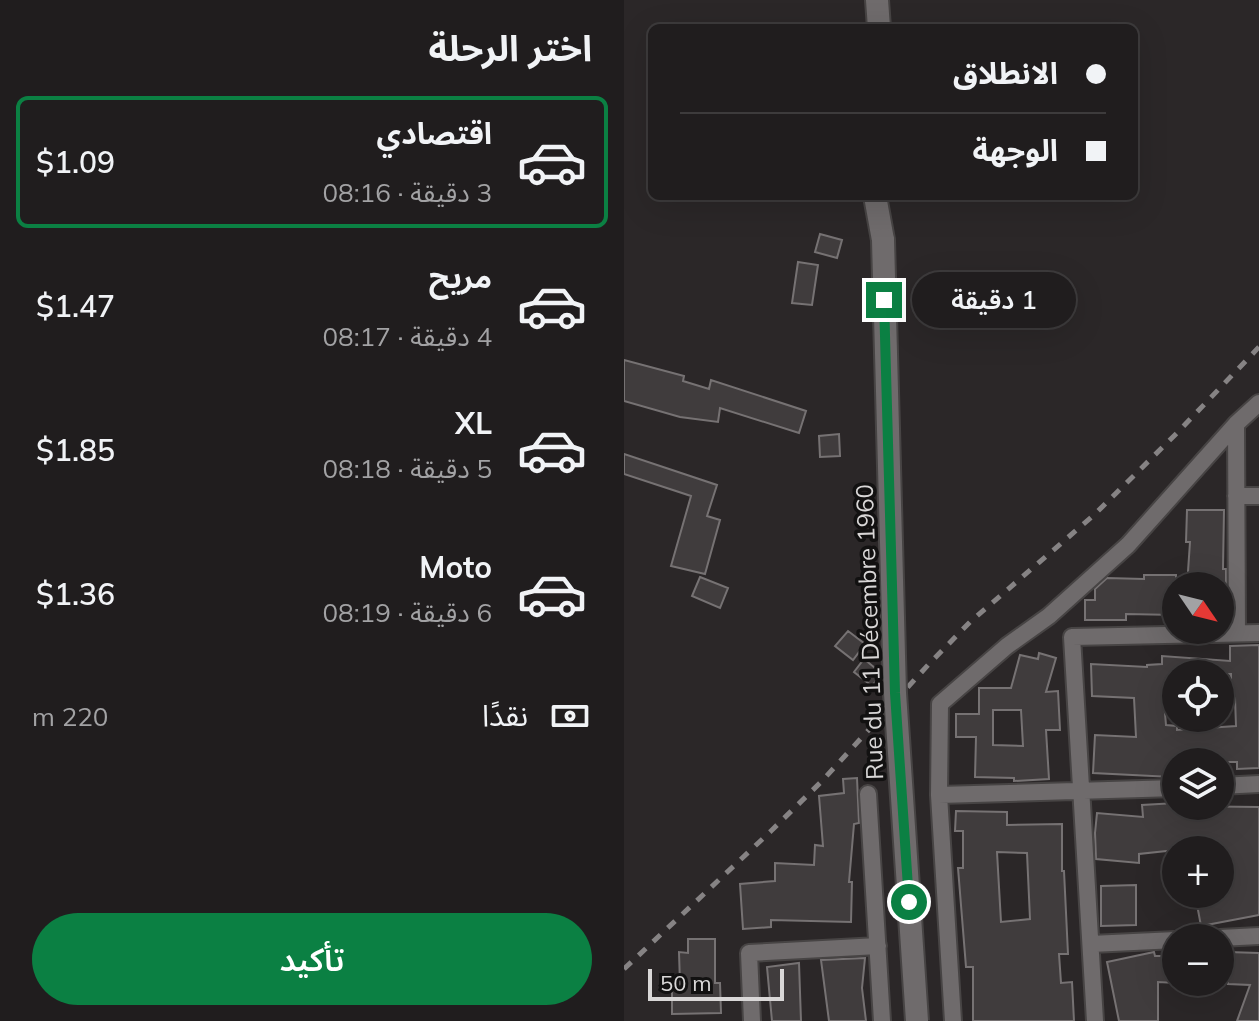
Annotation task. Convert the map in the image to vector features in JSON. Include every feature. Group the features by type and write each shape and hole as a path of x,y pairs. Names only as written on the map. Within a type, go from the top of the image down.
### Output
{"main road":[{"path":"864,0 865,24"},
{"path":"877,0 879,24"},
{"name":"Rue du 11 Décembre 1960","path":"876,200 883,240"},
{"name":"Rue du 11 Décembre 1960","path":"884,200 895,693 917,1021"}],"street":[{"path":"953,1021 939,795 940,704 1007,646 1049,616 1128,545 1236,424 1259,403"},
{"path":"1236,424 1237,633"},
{"path":"1236,496 1259,496"},
{"path":"1095,1021 1072,637 1259,633"},
{"path":"1234,785 1259,784"},
{"path":"939,795 1162,788"},
{"path":"868,794 882,1021"},
{"path":"1234,937 1259,936"},
{"path":"1091,944 1162,941"},
{"path":"752,1021 749,953 878,946"}],"building":[{"path":"820,234 842,240 837,258 815,252"},
{"path":"798,262 818,265 812,305 792,303"},
{"path":"624,360 684,376 683,381 709,389 711,380 806,411 799,433 720,408 718,422 680,417 624,401"},
{"path":"839,434 840,456 820,457 819,436"},
{"path":"624,454 717,485 707,516 720,520 705,574 671,566 691,496 624,474"},
{"path":"1187,510 1224,510 1223,569 1226,572 1188,572 1190,542 1186,542"},
{"path":"1144,575 1162,575 1162,615 1126,614 1126,620 1085,620 1085,600 1095,600 1095,589 1107,578 1144,579"},
{"path":"700,577 728,588 720,608 692,596"},
{"path":"848,631 865,644 853,660 835,646"},
{"path":"1259,645 1259,768 1237,769 1234,748 1162,748 1162,776 1093,773 1095,735 1136,737 1134,698 1092,696 1091,664 1147,667 1162,664 1162,732 1234,732 1234,660 1230,660 1230,646"},
{"path":"1039,653 1056,658 1046,692 1058,691 1060,730 1046,730 1049,779 1014,781 1014,778 975,777 976,737 956,737 956,714 979,714 979,688 1011,688 1020,655 1038,659","holes":["993,710 1021,710 1023,746 993,745"]},
{"path":"1162,656 1216,660 1162,660"},
{"path":"864,659 881,675 872,686 854,672"},
{"path":"857,778 859,823 854,824 849,882 852,882 851,922 771,920 771,927 743,929 740,884 775,881 775,863 814,865 815,845 823,846 819,796 844,793 843,779"},
{"path":"1162,804 1162,820 1234,820 1234,807 1259,807 1259,915 1201,924 1198,908 1234,908 1234,836 1162,836 1162,852 1139,854 1139,863 1096,859 1097,813 1143,817 1142,805"},
{"path":"956,811 1007,812 1007,825 1062,824 1068,954 1059,954 1061,983 1072,982 1074,1021 973,1021 973,967 966,967 958,868 963,868 963,831 955,831","holes":["997,852 1027,853 1030,919 1001,922"]},
{"path":"1136,885 1136,925 1101,926 1101,886"},
{"path":"688,939 715,939 715,983 720,983 721,1013 672,1014 672,984 680,984 679,952 688,953"},
{"path":"1154,952 1155,956 1162,956 1158,1021 1119,1021 1107,962"},
{"path":"1234,952 1259,953 1259,1021 1237,1021 1250,985 1234,984"},
{"path":"865,958 862,988 866,1021 829,1021 821,960"},
{"path":"799,963 801,1021 772,1021 767,967"}],"railway":[{"path":"624,969 821,782 970,622 1094,515 1259,347"}],"route":[{"path":"884,300 895,693 909,902"}]}
